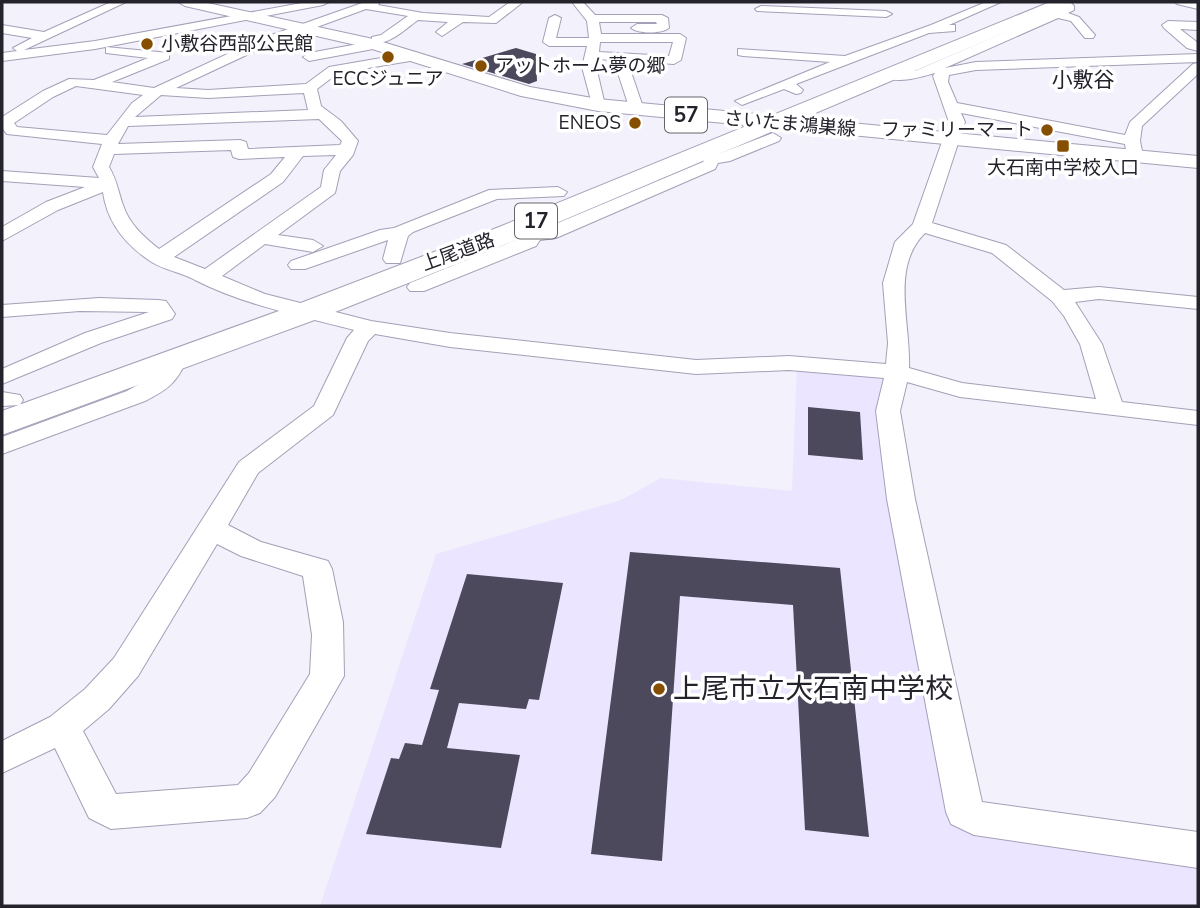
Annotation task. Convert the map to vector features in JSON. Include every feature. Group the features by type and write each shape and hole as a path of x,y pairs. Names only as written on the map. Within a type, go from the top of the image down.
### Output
{"highway":[{"name":"上尾道路","path":"4,401 148,355 279,304 396,246 558,192 734,110 1017,2"},
{"name":"上尾道路","path":"4,401 173,363 775,131 886,74 1061,8"}],"main road":[{"name":"さいたま鴻巣線","path":"185,2 376,43 527,92 598,105 637,110 734,110 775,131 1133,148 1198,162"}],"street":[{"path":"2,57 120,2"},
{"path":"208,7 227,2"},
{"path":"2,57 85,47 323,2 376,43"},
{"path":"466,19 492,21 517,2"},
{"path":"578,2 592,41 598,105"},
{"path":"777,2 838,6 839,2"},
{"path":"864,2 884,6"},
{"path":"946,28 937,25 995,2"},
{"path":"1181,2 1198,6"},
{"path":"416,16 418,13 371,4 302,27 157,92 137,107 124,122 110,144 101,167 110,183 114,206 123,225 138,242 159,258 206,278 279,304 370,327 450,341 696,367 789,363 897,372 960,390 1198,418"},
{"path":"761,9 884,6"},
{"path":"884,6 890,30 894,34"},
{"path":"940,70 1061,8 1089,35"},
{"path":"309,57 376,43 416,16 459,19 442,32"},
{"path":"555,18 549,42 680,38 674,61 633,56 592,41"},
{"path":"662,18 663,28 592,41 662,18"},
{"path":"1198,26 1168,25 1191,45 1198,47"},
{"path":"791,87 894,34 946,28"},
{"path":"4,31 44,36"},
{"path":"1016,33 1024,35 1042,54"},
{"path":"633,56 641,38"},
{"path":"592,41 624,69 637,110"},
{"path":"85,47 169,59 97,84"},
{"path":"743,52 833,57 846,61"},
{"path":"886,74 917,75 1042,54 1198,58"},
{"path":"348,144 298,152 239,154 240,145 110,144 12,131 5,122 76,81 157,92 208,94 310,88 334,70 416,56"},
{"path":"953,107 1133,148 1135,125 1198,67"},
{"path":"940,70 941,83 957,122 922,226 905,242 893,283 899,343 897,372 888,411 895,462 965,812 974,818 1198,850"},
{"path":"310,88 313,105 348,144"},
{"path":"1178,88 1198,92"},
{"path":"258,128 321,114"},
{"path":"124,122 258,128 348,144"},
{"path":"206,278 329,189 332,170 348,144"},
{"path":"159,258 277,178 298,152"},
{"path":"504,235 549,234 709,165 713,153"},
{"path":"2,176 110,183"},
{"path":"2,235 52,206 110,183"},
{"path":"241,202 297,211"},
{"path":"922,226 999,249 1059,296 1073,313 1091,344 1112,409"},
{"path":"298,265 387,234 396,246"},
{"path":"417,287 529,242 531,235"},
{"path":"261,237 313,246"},
{"path":"226,264 254,269"},
{"path":"1059,296 1099,293 1198,303"},
{"path":"2,311 116,303 158,306 164,314 93,338 4,401"},
{"path":"2,758 63,727 97,699 127,667 248,468 324,410 358,338 370,327"},
{"path":"2,446 136,396 158,385 167,377 173,363"},
{"path":"63,727 103,806 111,812 247,801 262,785 327,676 330,657 328,623 317,569 251,549 212,529"}],"shaded area":[{"name":"上尾市立大石南中学校","path":"797,367 884,377 878,418 953,825 1197,860 1198,906 320,906 436,554 621,500 661,478 792,491"}],"building":[{"name":"アットホーム夢の郷","path":"516,48 536,54 537,81 529,84 462,64"},
{"path":"808,407 860,412 863,460 808,455"},
{"path":"630,552 840,568 869,837 805,830 793,605 680,596 662,861 591,854"},
{"path":"467,574 563,583 539,700 529,699 526,709 459,703 447,748 520,755 501,848 366,834 391,758 399,759 405,743 422,745 439,690 430,689"}],"place":[{"name":"小敷谷西部公民館","path":"147,44"},
{"name":"ECCジュニア","path":"388,57"},
{"name":"アットホーム夢の郷","path":"481,66"},
{"name":"ENEOS","path":"635,123"},
{"name":"ファミリーマート","path":"1047,130"},
{"name":"大石南中学校入口","path":"1063,146"},
{"name":"上尾市立大石南中学校","path":"659,689"}],"district":[{"name":"小敷谷","path":"1083,80"}]}
